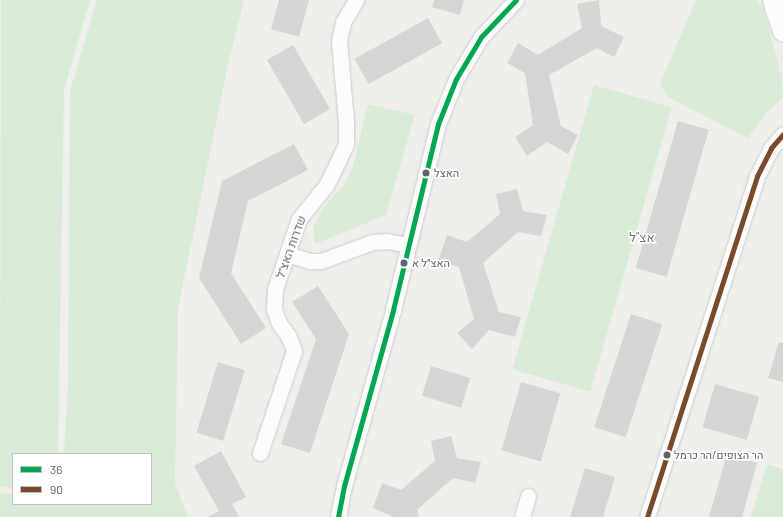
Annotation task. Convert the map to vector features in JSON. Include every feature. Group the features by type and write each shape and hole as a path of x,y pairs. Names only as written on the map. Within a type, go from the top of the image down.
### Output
{"street":[{"name":"שדרות האצ\"ל","path":"260,453 294,352 289,337 279,323 274,309 275,289 299,219 326,184 346,144 346,122 339,41 344,22 356,0"},
{"path":"338,517 344,486 393,310 438,124 456,79 480,37 516,0"},
{"path":"774,0 783,30"},
{"path":"647,517 757,176 771,148 783,134"},
{"path":"287,254 310,262 321,261 372,242 387,241 408,245"},
{"path":"522,517 528,496"}],"green space":[{"path":"1,0 90,0 64,90 58,451 57,453 12,453 12,488 0,486"},
{"path":"97,0 244,0 227,69 178,309 175,483 188,517 0,517 0,493 12,494 12,505 152,505 152,453 64,453 68,384 70,91"},
{"path":"696,0 757,0 764,11 781,74 783,98 767,112 748,138 668,97 660,83"},
{"path":"594,85 672,107 590,392 512,370"},
{"path":"368,104 415,115 386,215 315,244 313,228 322,209 344,185 353,166"},
{"path":"767,464 783,469 783,517 751,517"}],"building":[{"path":"279,0 309,0 299,37 271,29"},
{"path":"434,0 464,0 460,15 432,7"},
{"path":"599,0 601,26 624,37 614,57 597,48 549,75 561,126 578,135 568,154 547,142 527,156 515,137 533,125 525,73 507,63 518,43 538,55 582,28 577,4"},
{"path":"428,18 442,43 369,84 355,59"},
{"path":"293,45 330,109 304,124 267,60"},
{"path":"678,121 709,130 667,277 636,268"},
{"path":"294,144 308,170 248,201 231,273 266,328 241,344 199,278 222,181"},
{"path":"517,189 523,211 547,215 541,236 518,232 483,263 499,312 521,317 515,337 489,330 472,349 457,333 474,319 459,267 438,261 447,235 467,242 500,214 496,194"},
{"path":"318,286 349,334 310,453 281,444 316,339 292,302"},
{"path":"631,314 662,324 626,437 594,427"},
{"path":"779,342 783,343 783,382 768,378"},
{"path":"218,362 245,370 223,441 196,433"},
{"path":"431,366 470,378 461,408 422,396"},
{"path":"521,382 560,393 541,462 501,450"},
{"path":"715,384 759,397 747,440 703,427"},
{"path":"451,436 457,458 481,462 475,483 453,478 417,510 419,517 394,517 373,508 382,483 401,490 435,461 431,441"},
{"path":"221,451 246,497 232,504 239,517 207,517 219,511 194,466"},
{"path":"727,454 757,463 742,517 709,517"},
{"path":"585,468 615,477 603,517 570,517"}],"transit line":[{"name":"36","path":"338,517 344,486 393,310 438,124 456,79 481,37 516,0"},
{"name":"90","path":"647,517 757,176 771,148 783,134"}],"place":[{"name":"האצל","path":"426,173"},
{"name":"האצ״ל א","path":"404,263"},
{"name":"הר הצופים/הר כרמל","path":"667,455"}],"district":[{"name":"אצ\"ל","path":"642,237"}]}
